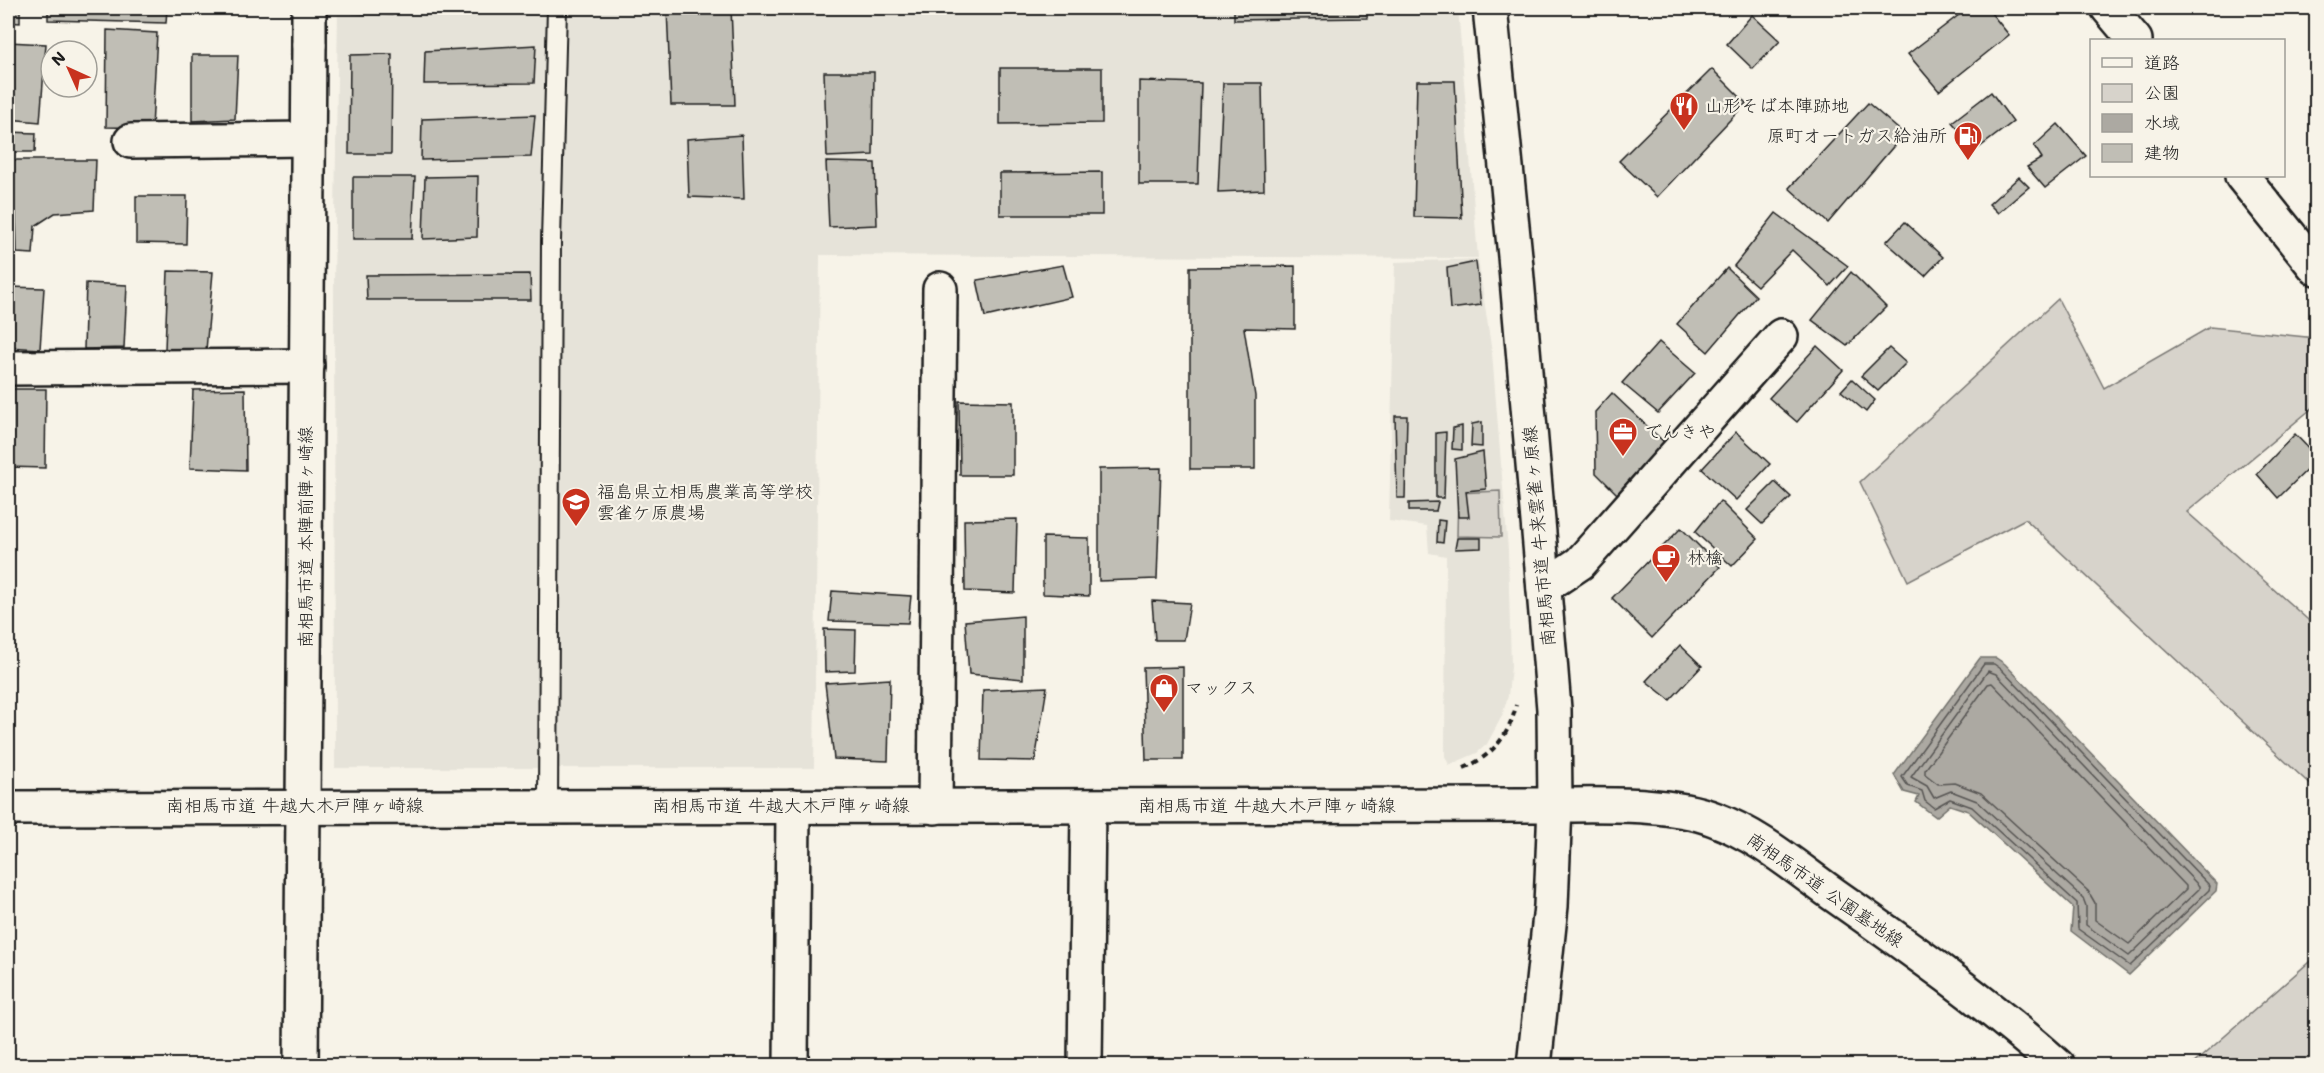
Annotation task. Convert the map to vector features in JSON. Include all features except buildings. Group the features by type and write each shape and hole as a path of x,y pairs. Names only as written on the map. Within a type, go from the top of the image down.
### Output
{"street":[{"name":"南相馬市道 本陣前陣ヶ崎線","path":"301,1065 309,8"},
{"name":"南相馬市道 牛来雲雀ヶ原線","path":"1490,8 1515,256 1554,709 1556,805 1551,906 1534,1065"},
{"path":"2108,8 2134,39"},
{"path":"130,141 308,139"},
{"path":"2243,177 2316,268"},
{"path":"935,807 940,289"},
{"path":"1544,587 1580,563 1781,336"},
{"path":"8,368 307,366"},
{"name":"南相馬市道 牛越大木戸陣ヶ崎線","path":"8,808 1556,805"},
{"name":"南相馬市道 公園墓地線","path":"1556,805 1679,809 1713,818 1748,834 1882,928 1996,1013 2058,1065"},
{"path":"790,1065 793,806"},
{"path":"1085,1065 1088,807"}],"lane":[{"path":"548,806 551,253 557,8"}],"shaded area":[{"name":"福島県立相馬農業高等学校 雲雀ケ原農場","path":"338,8 1458,8 1478,258 820,255 814,768 335,768 334,287"},
{"path":"1478,259 1492,353 1508,550 1511,667 1508,696 1502,716 1487,744 1477,753 1449,765 1445,756 1446,556 1429,553 1427,526 1389,521 1395,262"}],"green space":[{"path":"2058,299 2104,388 2210,327 2316,338 2316,405 2187,512 2316,627 2316,790 2025,519 1908,581 1860,482"},
{"path":"1500,491 1501,537 1457,536 1458,493"},
{"path":"2316,956 2316,1065 2192,1065"}],"water":[{"path":"1980,658 1996,658 2005,664 2217,884 2216,891 2129,975 2071,931 2073,907 1968,811 1950,805 1936,817 1916,802 1919,796 1904,792 1894,775"}],"place":[{"name":"山形そば本陣跡地","path":"1684,132"},
{"name":"原町オートガス給油所","path":"1968,162"},
{"name":"でんきや","path":"1623,458"},
{"name":"福島県立相馬農業高等学校 雲雀ケ原農場","path":"576,528"},
{"name":"林檎","path":"1666,584"},
{"name":"マックス","path":"1164,714"}]}
